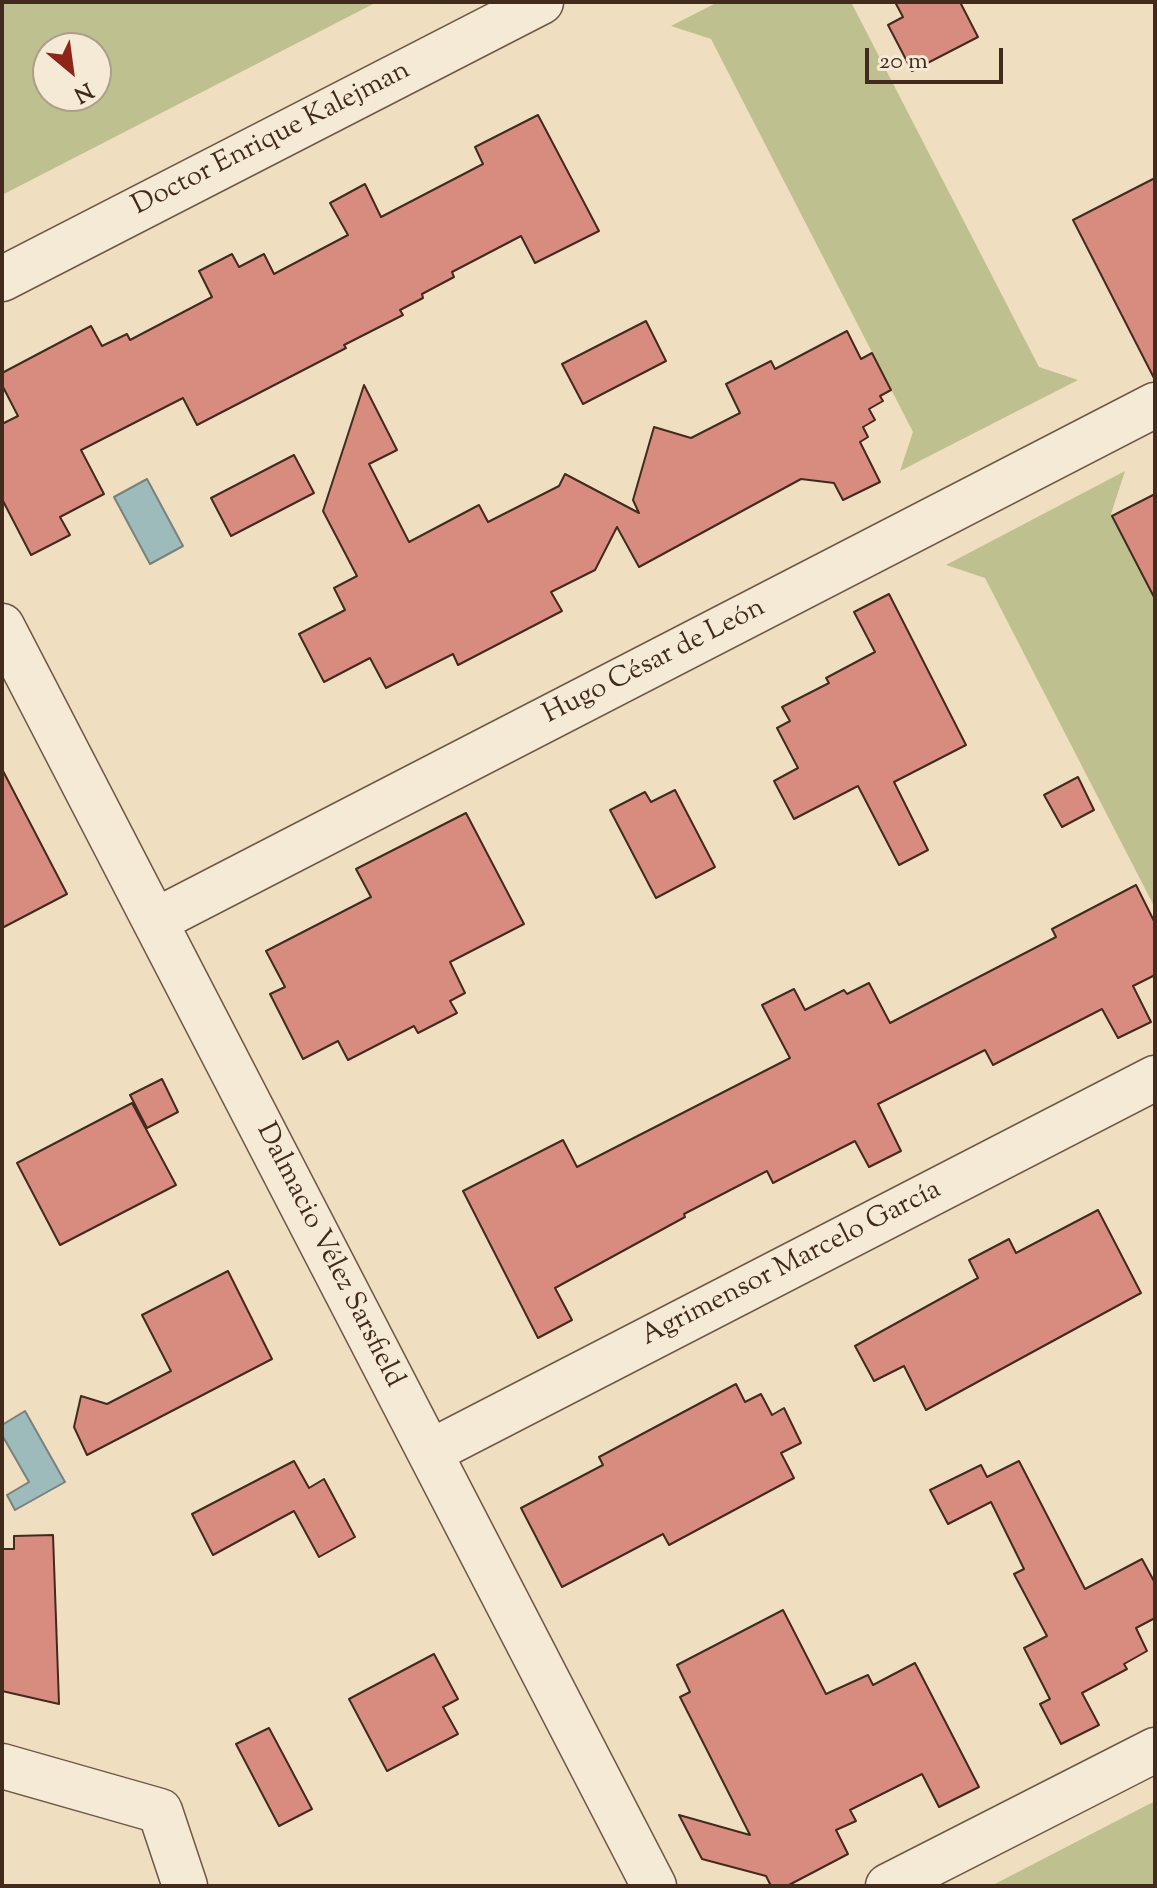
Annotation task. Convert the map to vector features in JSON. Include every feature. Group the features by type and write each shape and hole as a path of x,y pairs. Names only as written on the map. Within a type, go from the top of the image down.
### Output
{"street":[{"name":"Doctor Enrique Kalejman","path":"2,279 541,2"},
{"name":"Hugo César de León","path":"155,921 1155,405"},
{"name":"Dalmacio Vélez Sarsfield","path":"2,626 654,1886"},
{"name":"Agrimensor Marcelo García","path":"430,1452 1155,1078"},
{"path":"888,1886 1155,1750"},
{"path":"2,1766 160,1811 185,1886"}],"green space":[{"path":"2,2 377,2 2,195"},
{"path":"718,2 851,2 1039,367 1078,380 900,471 913,432 711,39 671,26"},
{"path":"1125,471 1111,514 1155,599 1155,908 985,578 946,565"},
{"path":"1155,1801 1155,1886 991,1886"}],"water":[{"path":"147,479 183,546 150,564 114,497"},
{"path":"25,1411 65,1482 15,1510 7,1495 29,1482 2,1435 2,1425"}],"building":[{"path":"895,2 960,2 978,37 912,71 888,25 903,17"},
{"path":"538,115 599,231 535,263 521,236 452,272 454,277 400,310 403,315 197,425 183,398 81,450 104,494 60,517 70,535 31,555 2,499 2,424 18,416 2,385 2,373 91,326 102,346 127,334 130,340 212,297 199,271 232,254 239,267 264,254 274,274 348,235 330,203 365,184 381,217 483,164 475,147"},
{"path":"1155,178 1155,380 1073,220"},
{"path":"646,321 666,361 583,404 562,364"},
{"path":"847,331 861,359 872,353 891,390 880,396 883,401 869,409 875,420 863,427 868,437 860,442 880,482 843,500 834,483 801,479 639,567 617,527 595,570 551,592 562,611 458,665 453,654 386,688 370,658 324,682 299,634 345,610 334,588 357,576 323,511 364,385 397,450 369,464 409,542 479,505 488,522 559,486 565,474 639,513 633,500 654,427 691,438 740,413 726,384 771,361 775,369"},
{"path":"294,455 314,493 231,536 211,498"},
{"path":"1155,494 1155,599 1112,516"},
{"path":"889,594 966,745 894,782 928,850 899,865 858,786 794,819 774,781 798,768 777,728 790,721 782,707 829,683 826,678 875,652 854,612"},
{"path":"2,769 67,894 2,928"},
{"path":"1078,777 1094,810 1062,827 1044,795"},
{"path":"675,790 715,867 656,898 610,810 645,792 651,802"},
{"path":"466,813 524,924 450,962 465,993 450,1001 457,1013 418,1033 414,1026 348,1060 338,1041 303,1059 270,994 285,987 266,951 371,897 356,869"},
{"path":"1136,885 1155,923 1155,975 1133,986 1151,1022 1118,1038 1102,1009 993,1065 985,1050 878,1104 901,1151 869,1167 855,1141 773,1183 767,1171 684,1214 685,1217 555,1288 572,1320 538,1338 463,1191 563,1140 577,1167 790,1058 762,1005 794,989 805,1010 844,990 847,994 869,983 890,1023 1056,937 1052,929"},
{"path":"162,1079 178,1112 147,1128 130,1095"},
{"path":"132,1103 176,1185 60,1245 17,1163"},
{"path":"1098,1210 1141,1293 926,1410 904,1366 874,1381 855,1346 978,1278 969,1260 1009,1239 1016,1253"},
{"path":"228,1271 272,1359 87,1455 74,1427 81,1396 107,1404 171,1371 142,1315"},
{"path":"736,1384 745,1402 761,1394 772,1415 784,1408 801,1443 781,1453 794,1478 669,1545 663,1534 562,1587 521,1508 603,1465 599,1457"},
{"path":"294,1461 309,1488 324,1479 355,1537 319,1557 294,1511 213,1555 192,1514"},
{"path":"1019,1461 1085,1589 1142,1559 1155,1583 1155,1618 1136,1628 1147,1651 1124,1664 1127,1669 1082,1693 1099,1725 1061,1744 1040,1704 1050,1699 1024,1648 1047,1636 1014,1574 1024,1569 991,1502 948,1524 930,1490 981,1465 987,1477"},
{"path":"53,1535 59,1704 2,1691 2,1549 14,1549 14,1536"},
{"path":"783,1610 826,1694 868,1675 873,1685 915,1663 979,1787 939,1807 922,1774 850,1810 856,1821 836,1830 848,1854 787,1886 771,1886 766,1876 702,1859 679,1815 750,1835 680,1697 690,1692 677,1665"},
{"path":"434,1654 458,1699 443,1707 458,1734 387,1771 349,1699"},
{"path":"269,1728 312,1809 279,1826 236,1744"}]}
